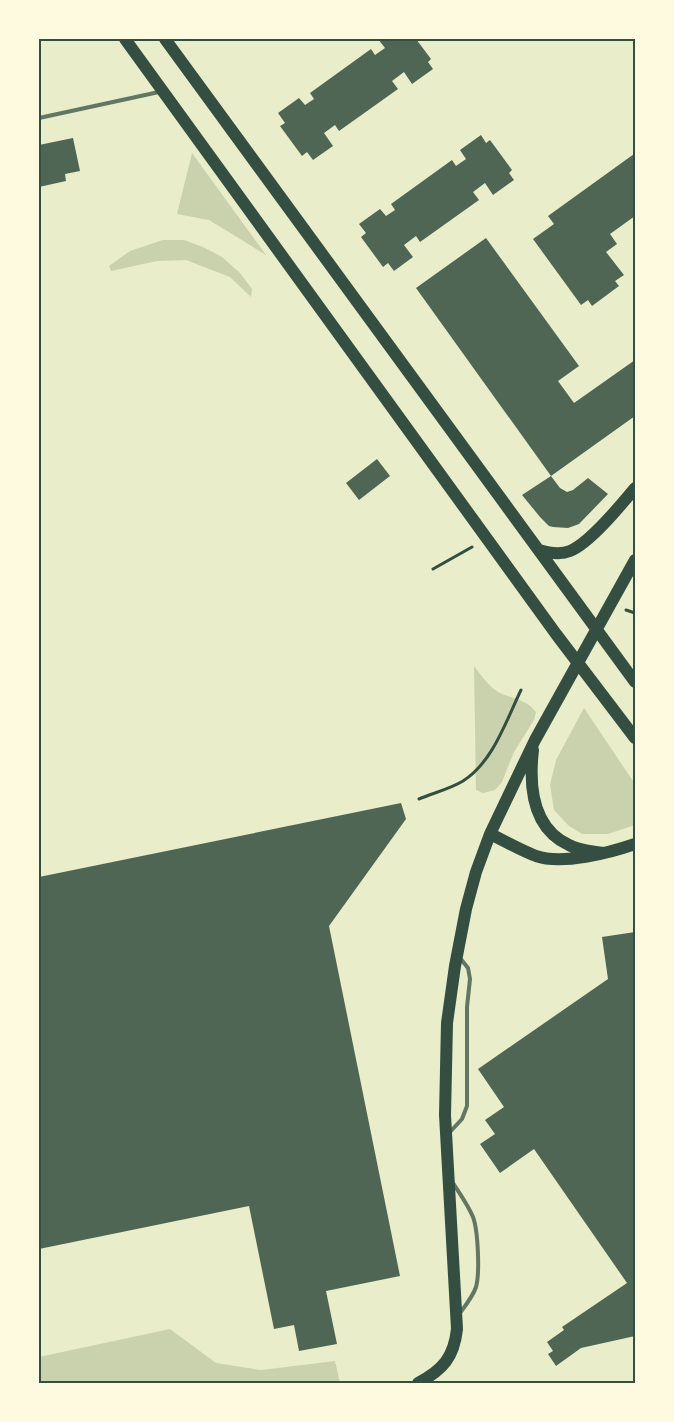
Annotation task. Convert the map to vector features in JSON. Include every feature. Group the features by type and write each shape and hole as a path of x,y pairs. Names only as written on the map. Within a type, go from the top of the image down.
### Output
{"main road":[{"path":"125,39 578,663 635,738"},
{"path":"165,39 635,682"},
{"path":"539,550 558,553 576,548 586,540 635,488"},
{"path":"418,1383 438,1371 448,1360 456,1339 458,1317 447,1135 447,1023 466,909 476,872 490,834 535,740 635,560"},
{"path":"535,740 531,780 536,804 544,823 555,837 570,846 603,853"},
{"path":"490,834 536,856 554,859 603,853 635,844"}],"lane":[{"path":"39,118 163,91"},
{"path":"447,1135 462,1119 467,1106 467,1007 470,979 468,968 458,954"},
{"path":"449,1177 475,1223 478,1260 476,1288 458,1317"}],"path":[{"path":"433,569 473,546 467,536 480,528"},
{"path":"419,799 462,782 473,773 493,749 521,690"}],"green space":[{"path":"192,153 266,255 209,220 177,214"},
{"path":"163,240 184,240 222,257 240,273 252,289 251,297 230,277 186,260 157,261 111,271 109,266 130,251"},
{"path":"474,666 494,689 524,702 536,712 534,720 514,752 502,782 495,790 483,793 476,790"},
{"path":"584,708 635,784 635,825 608,834 582,834 569,826 554,810 550,785 556,760"},
{"path":"170,1329 216,1363 261,1370 335,1361 340,1383 39,1383 39,1357"}],"building":[{"path":"378,39 416,39 431,59 428,62 433,69 412,84 404,72 392,81 398,89 339,131 335,125 324,133 333,146 313,160 307,152 302,156 280,126 285,123 278,113 299,98 305,105 314,99 310,93 371,49 375,55 385,48"},
{"path":"481,135 486,143 490,140 512,170 509,173 514,180 493,195 485,183 473,192 479,200 420,242 416,236 404,245 413,257 394,271 388,263 383,267 361,237 366,233 359,224 380,209 386,216 395,210 391,204 452,160 456,166 466,159 460,150"},
{"path":"73,138 80,171 65,174 66,181 39,187 39,145"},
{"path":"634,154 635,216 610,234 617,244 606,252 624,275 615,281 619,286 592,306 588,300 581,305 533,239 554,224 548,216"},
{"path":"486,238 579,366 558,381 574,403 635,360 635,416 551,476 416,288"},
{"path":"377,459 390,476 359,500 346,483"},
{"path":"551,476 560,488 567,492 573,490 588,478 608,494 579,524 568,528 549,526 522,495"},
{"path":"401,803 406,819 329,926 400,1276 326,1291 337,1344 299,1351 294,1325 274,1329 249,1206 39,1249 39,877"},
{"path":"635,932 635,1336 581,1348 556,1366 548,1354 553,1351 547,1342 564,1330 562,1327 627,1283 534,1149 500,1173 480,1144 495,1134 485,1120 504,1107 478,1069 608,979 602,937"}]}
